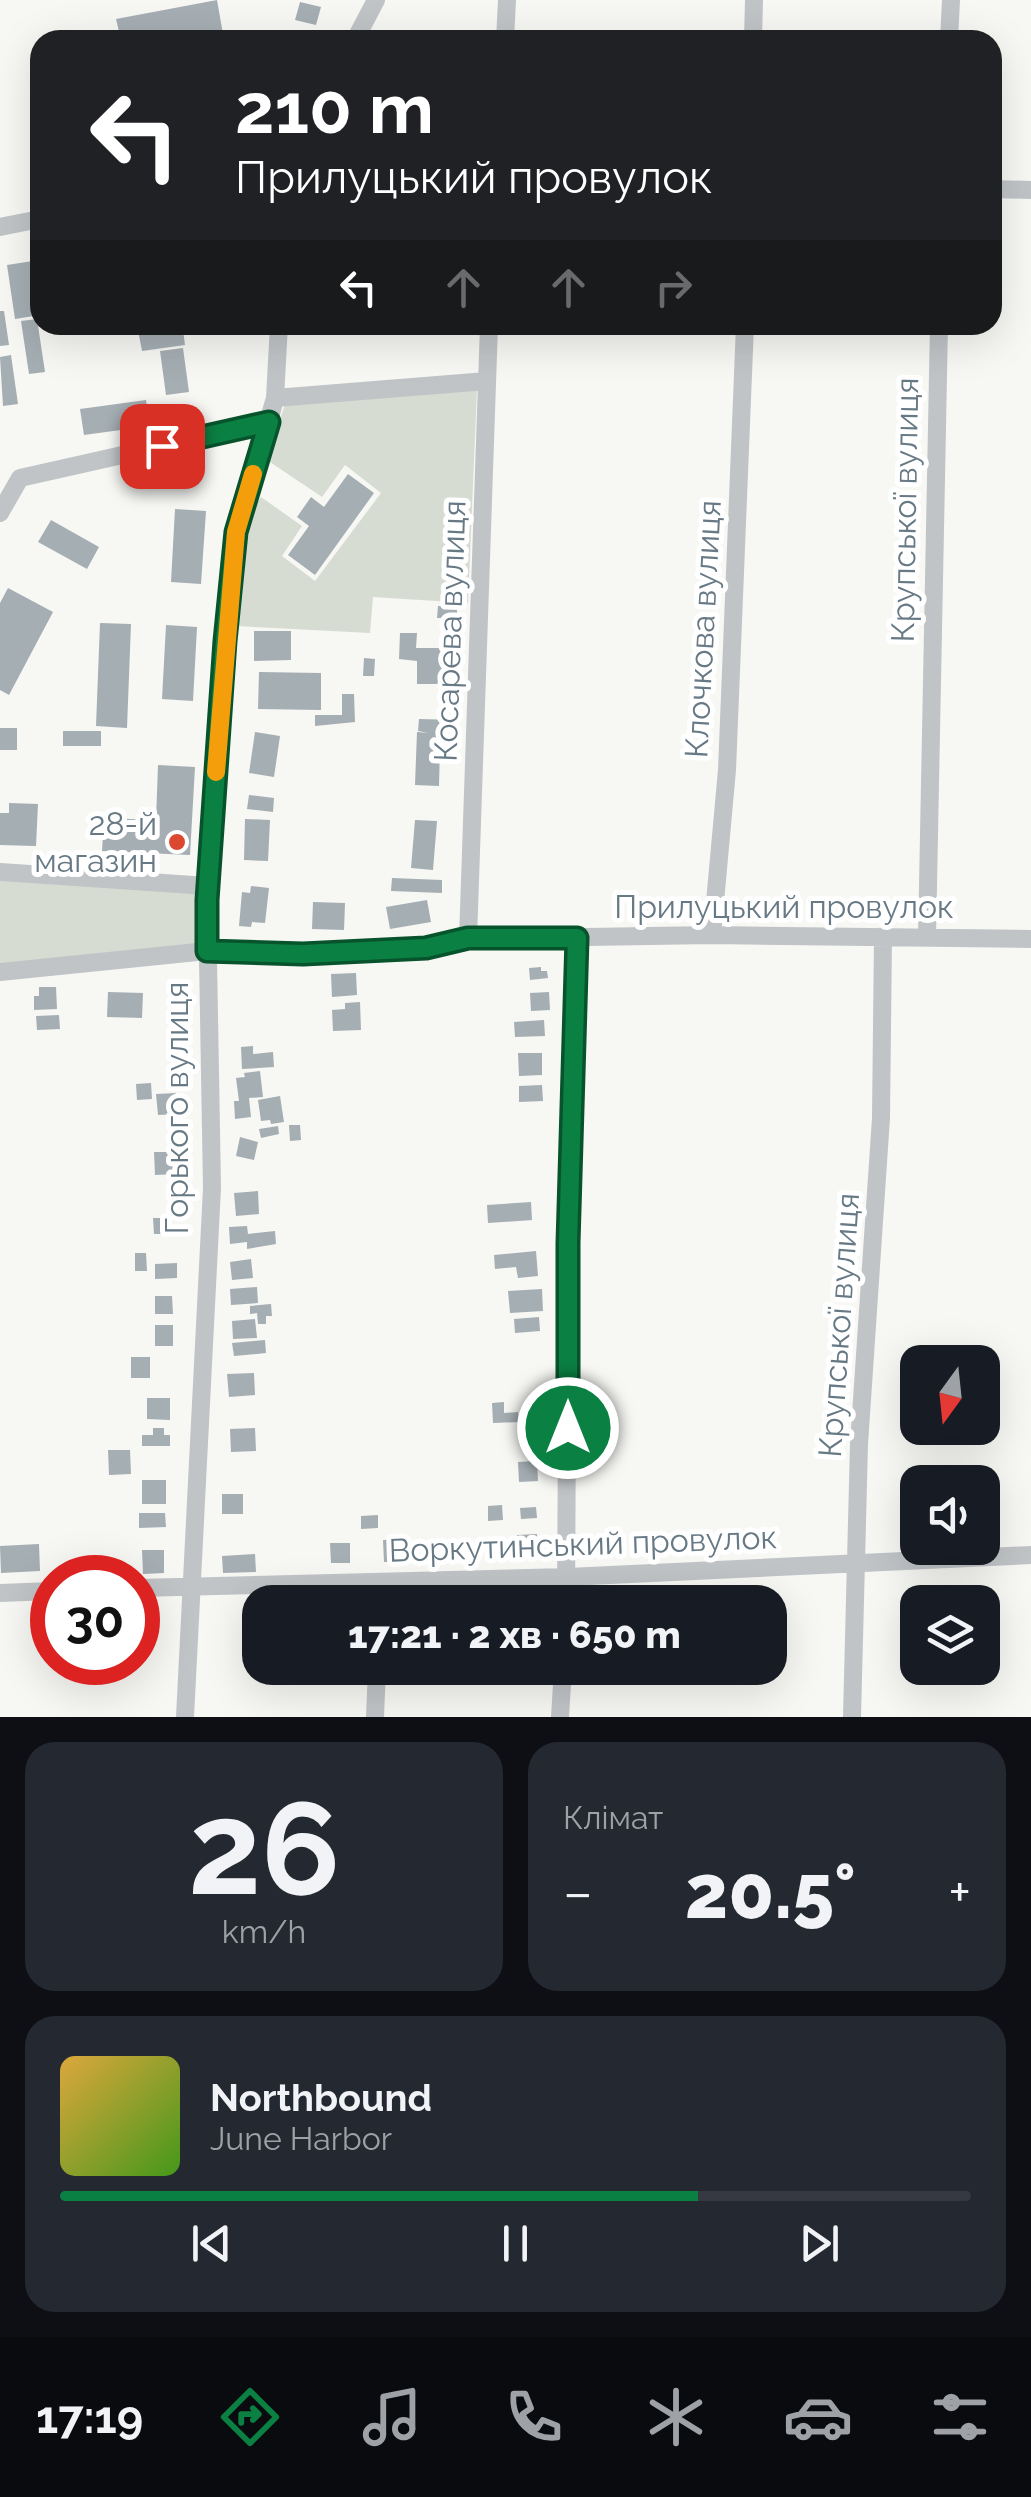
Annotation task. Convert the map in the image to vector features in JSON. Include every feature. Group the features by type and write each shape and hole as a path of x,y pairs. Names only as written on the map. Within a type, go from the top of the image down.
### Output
{"street":[{"path":"360,30 376,0"},
{"path":"505,30 507,0"},
{"path":"753,30 754,0"},
{"path":"950,30 951,0"},
{"path":"1002,189 1031,190"},
{"path":"0,227 30,221"},
{"name":"Горького вулиця","path":"185,1717 212,1188 208,886 236,532 275,398 278,335"},
{"name":"Косарева вулиця","path":"468,938 489,335"},
{"name":"Клочкова вулиця","path":"712,935 727,770 745,335"},
{"name":"Крупської вулиця","path":"927,937 939,335"},
{"path":"275,398 487,381"},
{"path":"0,514 20,478 269,422"},
{"path":"0,872 208,886"},
{"name":"Крупської вулиця","path":"852,1717 859,1444 880,1152 882,936"},
{"name":"Прилуцький провулок","path":"0,972 207,951 303,954 426,948 468,938 1031,938"},
{"path":"567,1585 568,1243 577,938"},
{"name":"Воркутинський провулок","path":"160,1587 568,1577 1031,1555"},
{"path":"0,1593 30,1592"},
{"path":"376,1685 376,1717"},
{"path":"560,1717 562,1685"}],"shaded area":[{"path":"477,390 468,603 373,597 370,633 236,626 242,542 261,497 302,526 282,556 315,581 381,493 345,465 322,497 267,460 285,404"},
{"path":"0,878 198,891 196,946 0,964"}],"building":[{"path":"217,0 222,30 119,30 116,19"},
{"path":"300,2 321,7 316,25 295,20"},
{"path":"30,261 30,317 15,319 7,265"},
{"path":"0,311 4,311 9,345 0,346"},
{"path":"30,320 30,335 39,335 45,372 29,374 21,321"},
{"path":"139,335 184,335 185,345 142,351"},
{"path":"183,348 189,392 166,395 160,351"},
{"path":"11,355 18,404 3,406 0,357"},
{"path":"146,400 150,426 84,435 80,409"},
{"path":"348,474 374,493 315,575 288,555 309,526 297,517 311,497 324,507"},
{"path":"175,509 206,511 201,584 171,582"},
{"path":"51,520 99,547 87,569 38,542"},
{"path":"8,588 53,612 9,695 0,690 0,603"},
{"path":"438,606 457,606 457,618 437,618"},
{"path":"100,623 131,624 127,728 96,726"},
{"path":"166,625 197,627 193,701 162,699"},
{"path":"254,631 291,631 291,660 254,661"},
{"path":"400,633 417,633 416,648 446,648 446,684 417,684 417,661 399,659"},
{"path":"364,658 375,659 374,676 363,676"},
{"path":"259,672 321,673 321,710 258,709"},
{"path":"449,687 463,688 463,704 449,703"},
{"path":"342,694 354,694 355,722 315,726 315,715 342,715"},
{"path":"419,719 459,720 459,732 438,732 438,736 447,736 446,747 440,747 439,786 415,785 417,732 429,733 418,731"},
{"path":"0,728 17,728 17,750 0,750"},
{"path":"63,731 101,731 101,746 63,746"},
{"path":"255,732 280,736 274,777 249,773"},
{"path":"158,765 195,767 190,855 102,851 104,818 156,820"},
{"path":"249,795 274,798 273,812 247,809"},
{"path":"9,803 38,804 36,846 0,845 0,813 9,813"},
{"path":"245,819 270,820 268,861 244,860"},
{"path":"415,820 437,821 433,870 411,868"},
{"path":"392,878 442,880 442,893 391,891"},
{"path":"251,886 269,888 265,923 239,926 242,892 250,893"},
{"path":"427,900 431,922 390,929 386,907"},
{"path":"313,902 345,903 344,930 312,929"},
{"path":"541,967 548,978 530,980 529,968"},
{"path":"356,973 357,995 332,997 331,974"},
{"path":"39,987 56,987 57,1009 34,1010"},
{"path":"108,992 143,993 142,1018 107,1017"},
{"path":"549,992 550,1010 531,1011 530,993"},
{"path":"360,1002 361,1030 333,1031 332,1010 345,1009 345,1003"},
{"path":"59,1015 60,1029 37,1030 36,1016"},
{"path":"544,1020 545,1036 515,1037 514,1022"},
{"path":"253,1046 253,1054 273,1052 274,1067 242,1069 241,1047"},
{"path":"518,1053 542,1053 542,1075 519,1076"},
{"path":"260,1071 263,1097 249,1098 251,1117 235,1119 234,1101 239,1101 236,1078"},
{"path":"151,1083 152,1099 137,1100 136,1084"},
{"path":"542,1085 543,1101 519,1102 519,1086"},
{"path":"176,1093 178,1114 158,1115 156,1094"},
{"path":"280,1096 284,1122 261,1121 258,1100"},
{"path":"289,1125 300,1125 301,1140 290,1141"},
{"path":"278,1126 279,1134 261,1138 259,1129"},
{"path":"240,1137 258,1142 254,1160 236,1156"},
{"path":"154,1152 177,1152 177,1174 155,1175"},
{"path":"258,1191 259,1214 236,1216 234,1193"},
{"path":"531,1202 532,1220 488,1223 487,1205"},
{"path":"153,1218 169,1218 169,1234 154,1234"},
{"path":"247,1226 248,1234 275,1231 276,1244 247,1249 247,1242 230,1244 229,1227"},
{"path":"536,1251 538,1276 518,1278 516,1267 495,1269 494,1255"},
{"path":"135,1253 146,1253 147,1271 135,1271"},
{"path":"251,1259 253,1278 232,1280 230,1262"},
{"path":"177,1263 177,1278 155,1279 155,1264"},
{"path":"257,1287 258,1303 231,1305 230,1289"},
{"path":"542,1289 543,1311 510,1313 508,1291"},
{"path":"155,1296 172,1296 173,1314 155,1314"},
{"path":"271,1304 272,1316 266,1316 266,1324 258,1324 257,1313 250,1314 250,1306"},
{"path":"539,1317 540,1331 515,1333 514,1319"},
{"path":"255,1319 257,1338 233,1339 232,1321"},
{"path":"155,1325 173,1325 173,1346 155,1346"},
{"path":"265,1340 266,1353 234,1356 232,1343"},
{"path":"131,1357 150,1357 150,1378 131,1378"},
{"path":"254,1373 255,1395 229,1397 227,1374"},
{"path":"147,1398 170,1398 170,1420 147,1419"},
{"path":"504,1402 504,1413 518,1412 519,1422 493,1423 492,1403"},
{"path":"153,1428 164,1428 164,1435 170,1435 170,1446 142,1446 142,1435 153,1435"},
{"path":"255,1428 256,1451 231,1452 230,1429"},
{"path":"108,1450 130,1450 131,1474 109,1475"},
{"path":"537,1461 538,1481 519,1482 518,1462"},
{"path":"142,1480 166,1480 166,1504 142,1504"},
{"path":"222,1494 243,1494 243,1514 222,1514"},
{"path":"502,1505 503,1520 488,1521 488,1506"},
{"path":"536,1507 537,1518 521,1519 520,1508"},
{"path":"139,1513 165,1513 166,1527 139,1528"},
{"path":"378,1515 378,1528 361,1529 361,1516"},
{"path":"537,1534 538,1557 518,1558 517,1535"},
{"path":"400,1539 401,1562 384,1562 383,1540"},
{"path":"441,1541 460,1541 460,1559 442,1560"},
{"path":"330,1543 350,1543 350,1563 331,1563"},
{"path":"39,1544 39,1555 30,1555 30,1572 1,1573 0,1546"},
{"path":"142,1550 164,1550 164,1573 160,1573 160,1555 142,1555"},
{"path":"255,1554 256,1572 223,1573 222,1556"}],"slow traffic":[{"path":"216,772 236,532 253,474"}],"place":[{"name":"28-й магазин","path":"177,842"}],"route":[{"path":"162,446 269,422 236,532 207,900 207,951 303,954 426,948 468,938 577,938 568,1243 568,1428"}]}
